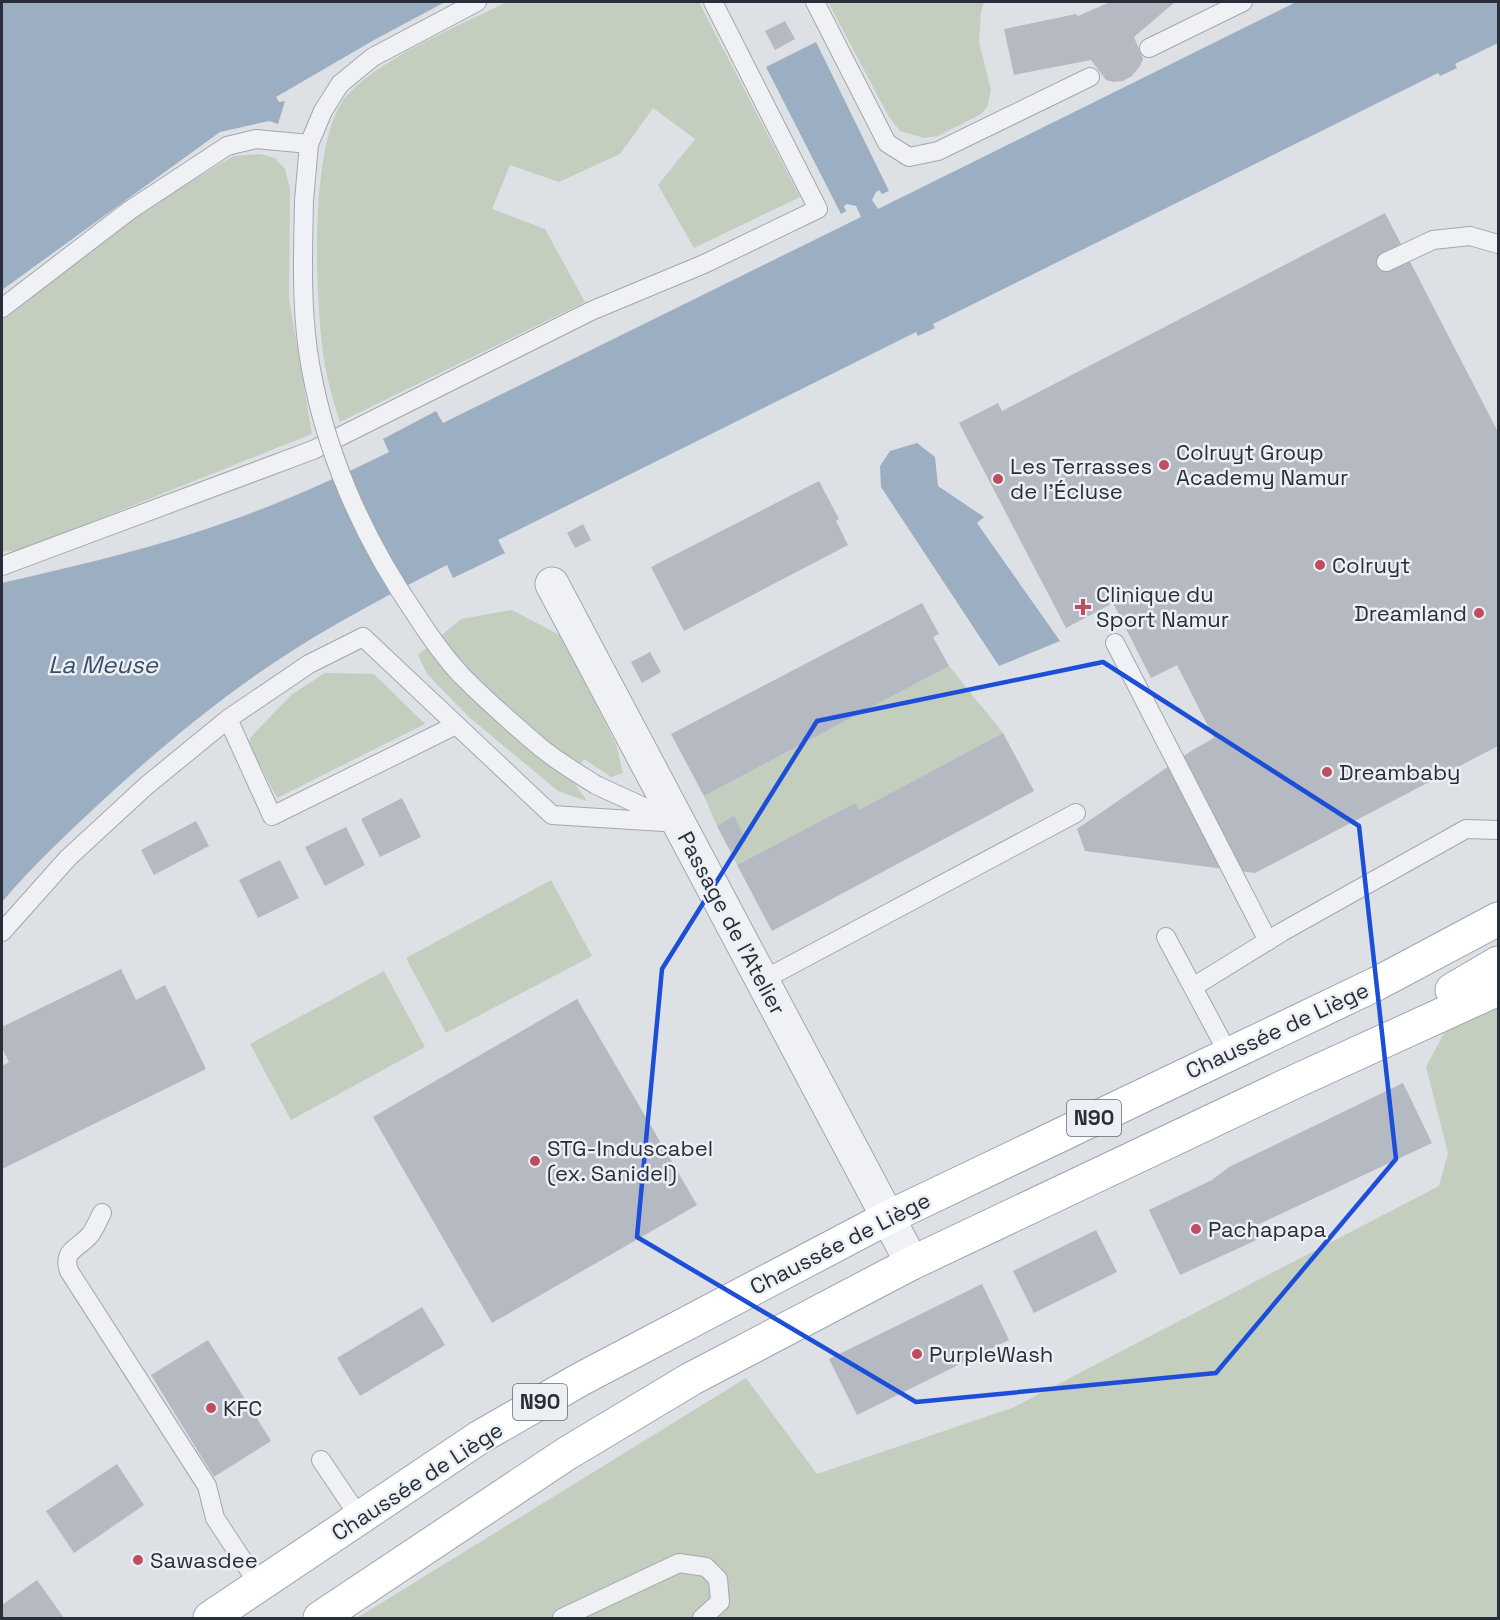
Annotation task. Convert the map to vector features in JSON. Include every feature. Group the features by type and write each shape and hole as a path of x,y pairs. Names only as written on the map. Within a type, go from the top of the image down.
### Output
{"main road":[{"name":"Chaussée de Liège","path":"210,1618 480,1437 580,1379 889,1217 1376,984 1498,918"},
{"name":"N90","path":"1294,1082 1498,963"},
{"name":"N90","path":"320,1618 576,1448 691,1379 912,1263 1294,1082 1498,989"}],"street":[{"name":"Passage de l'Atelier","path":"552,584 912,1263"}],"lane":[{"path":"477,2 373,57 340,84 323,111 309,144 304,201 303,273 308,351 322,416 340,471 374,547 394,584 461,675 541,748 596,785 679,824"},
{"path":"2,566 313,450 591,311 704,264 818,210 713,2"},
{"path":"814,2 887,143 909,157 938,151 1090,77"},
{"path":"1149,48 1244,2"},
{"path":"2,308 130,210 227,147 256,140 309,144"},
{"path":"1386,262 1433,240 1470,236 1498,244"},
{"path":"2,932 68,858 146,786 228,719 309,664 363,637 552,815 679,824"},
{"path":"1115,643 1268,941"},
{"path":"228,719 272,816 456,725"},
{"path":"763,981 1076,813"},
{"path":"1193,987 1268,941 1466,829 1498,830"},
{"path":"1166,937 1228,1053"},
{"path":"102,1213 90,1235 70,1252 66,1262 69,1271 207,1486 215,1518 259,1585"},
{"path":"321,1460 360,1518"},
{"path":"562,1618 680,1563 706,1567 718,1579 720,1602 702,1618"}],"highlighted area":[{"path":"1103,662 1359,826 1396,1159 1216,1373 916,1402 637,1237 662,969 817,721"}],"green space":[{"path":"507,2 699,2 800,197 694,248 658,185 695,139 653,108 620,154 559,182 510,165 492,209 545,229 585,302 340,422 329,386 321,338 317,265 320,182 326,145 335,114 349,93 383,66 424,42"},
{"path":"828,2 984,2 979,42 991,90 987,107 981,114 938,136 924,138 900,131 889,117"},
{"path":"260,154 275,158 285,169 290,189 289,298 312,434 21,550 2,552 2,317 67,266 167,196 233,156"},
{"path":"512,610 561,636 616,744 623,773 611,777 584,759 572,780 587,801 558,791 470,718 427,674 418,655 461,619"},
{"path":"949,666 1003,733 859,810 855,803 737,865 730,851 747,841 734,817 717,826 704,796"},
{"path":"325,673 374,674 425,724 277,798 250,746 250,738 291,695"},
{"path":"551,880 592,956 446,1033 406,958"},
{"path":"384,971 425,1047 291,1120 250,1044"},
{"path":"1498,1001 1498,1618 357,1618 746,1378 817,1474 1012,1408 1439,1186 1448,1153 1426,1067 1449,1024"}],"water":[{"path":"2,2 445,2 276,97 279,102 285,101 278,124 269,121 220,132 2,290"},
{"name":"La Meuse","path":"1296,2 1498,2 1498,43 1455,64 1457,68 1440,76 1438,73 933,324 935,328 918,336 916,332 498,540 505,553 453,578 447,565 332,626 269,666 171,741 63,838 2,902 2,583 148,547 235,519 294,496 389,452 383,439 436,411 443,423 861,217 856,206 847,204 844,206 846,211 841,214 766,67 816,42 889,191 882,194 879,190 876,192 872,200 878,209"},
{"path":"917,443 935,457 938,486 984,517 977,523 1060,641 999,666 881,487 880,466 890,451"}],"building":[{"path":"1107,2 1175,2 1134,37 1143,59 1132,76 1123,81 1106,80 1091,60 1014,75 1004,29 1076,14 1078,16"},
{"path":"785,21 795,39 775,50 765,31"},
{"path":"1385,213 1498,432 1498,746 1255,873 1085,851 1077,829 1191,751 1214,738 1177,665 1151,678 1113,603 1066,628 959,423 998,403 1002,411"},
{"path":"819,481 839,519 836,521 848,545 684,631 651,567"},
{"path":"583,524 591,540 575,548 567,533"},
{"path":"922,603 939,634 933,637 949,666 704,796 671,734"},
{"path":"650,652 661,672 642,683 631,662"},
{"path":"1003,733 1034,791 772,931 737,865 855,803 859,810"},
{"path":"402,798 421,837 380,857 361,819"},
{"path":"734,816 747,841 730,851 717,826"},
{"path":"196,821 209,846 154,875 141,850"},
{"path":"346,827 365,865 325,886 305,847"},
{"path":"280,860 299,898 258,918 239,880"},
{"path":"121,969 136,1000 165,985 206,1069 2,1169 2,1066 9,1062 2,1048 2,1027"},
{"name":"STG-Induscabel (ex. Sanidel)","path":"577,999 697,1205 492,1323 373,1117"},
{"path":"1403,1083 1432,1143 1257,1225 1261,1238 1180,1275 1149,1210 1212,1180 1229,1167"},
{"path":"1096,1230 1117,1272 1034,1313 1013,1271"},
{"path":"982,1284 1009,1340 857,1415 829,1359"},
{"path":"422,1307 445,1345 360,1396 337,1358"},
{"name":"KFC","path":"208,1340 271,1441 214,1477 151,1375"},
{"path":"117,1464 144,1505 74,1553 46,1511"},
{"path":"37,1580 64,1618 2,1618 2,1605"}],"place":[{"name":"Colruyt Group Academy Namur","path":"1164,465"},
{"name":"Les Terrasses de l'Écluse","path":"998,479"},
{"name":"Colruyt","path":"1320,565"},
{"name":"Clinique du Sport Namur","path":"1083,607"},
{"name":"Dreamland","path":"1479,613"},
{"name":"Dreambaby","path":"1327,772"},
{"name":"STG-Induscabel (ex. Sanidel)","path":"535,1161"},
{"name":"Pachapapa","path":"1196,1229"},
{"name":"PurpleWash","path":"917,1354"},
{"name":"KFC","path":"211,1408"},
{"name":"Sawasdee","path":"138,1560"}]}
